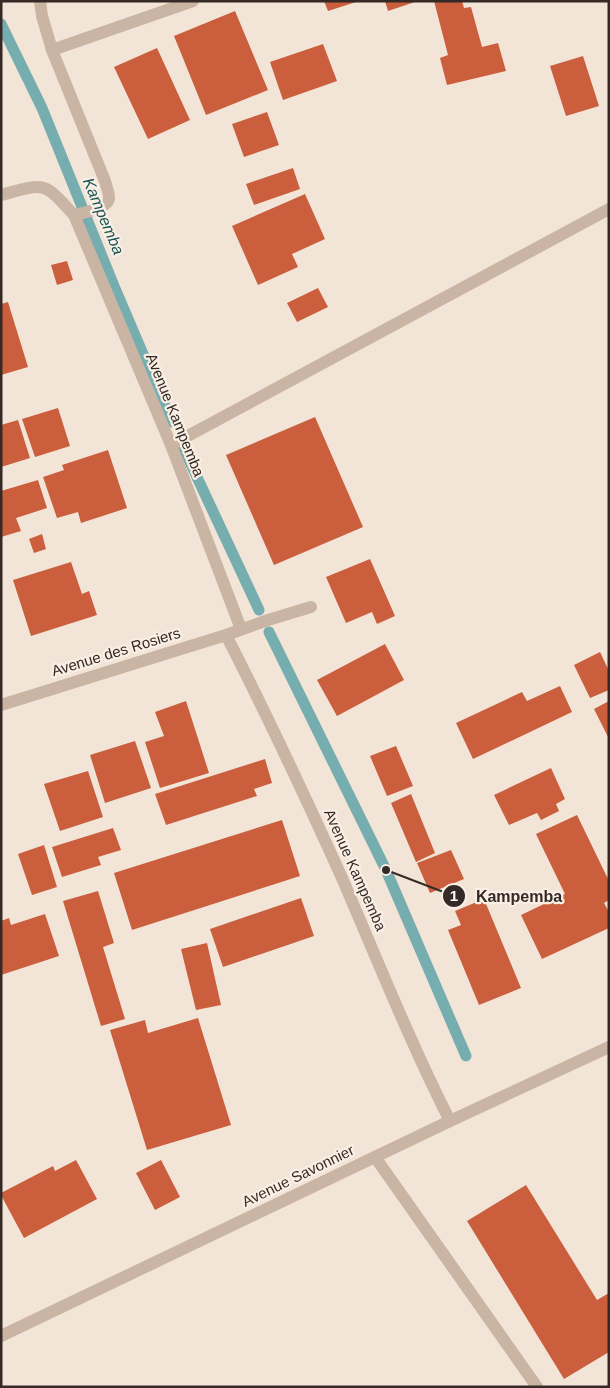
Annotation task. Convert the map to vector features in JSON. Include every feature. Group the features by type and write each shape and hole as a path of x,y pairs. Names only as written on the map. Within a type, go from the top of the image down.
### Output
{"street":[{"path":"40,1 42,16 52,50 110,197 104,206 80,214"},
{"path":"52,50 193,1"},
{"name":"Avenue Kampemba","path":"1,195 24,188 43,186 80,214 241,629"},
{"path":"171,446 609,209"},
{"name":"Avenue des Rosiers","path":"1,706 226,635 311,606"},
{"name":"Avenue Kampemba","path":"226,635 300,787 431,1084 450,1121"},
{"name":"Avenue Savonnier","path":"1,1336 609,1047"},
{"path":"375,1157 537,1387"}],"building":[{"path":"324,1 356,1 356,2 328,11"},
{"path":"385,1 415,1 415,2 388,11"},
{"path":"434,1 462,1 464,8 471,7 482,47 498,43 506,71 447,85 440,58 448,55"},
{"path":"235,11 268,90 206,115 174,36"},
{"path":"323,44 337,81 283,100 270,62"},
{"path":"157,48 190,120 148,139 114,67"},
{"path":"583,56 599,106 566,116 550,66"},
{"path":"267,112 279,145 244,157 232,124"},
{"path":"293,168 300,189 254,205 246,184"},
{"path":"305,194 325,239 292,254 298,267 258,285 232,226"},
{"path":"67,261 73,280 57,285 51,265"},
{"path":"318,288 328,307 297,322 287,303"},
{"path":"8,302 28,367 1,375 1,304"},
{"path":"58,408 70,446 35,457 22,419"},
{"path":"315,417 363,527 274,565 226,455"},
{"path":"18,420 30,458 1,467 1,425"},
{"path":"108,450 127,508 81,523 78,512 57,518 43,477 64,470 62,465"},
{"path":"38,480 47,508 16,518 21,531 1,537 1,491"},
{"path":"42,534 46,549 34,553 29,539"},
{"path":"370,559 395,616 377,624 372,612 346,623 326,577"},
{"path":"71,562 82,594 89,591 97,615 31,636 13,580"},
{"path":"385,644 404,680 337,716 317,680"},
{"path":"600,652 609,671 609,690 590,698 574,665"},
{"path":"560,686 572,712 473,759 456,723 522,692 527,701"},
{"path":"186,701 209,773 160,788 145,742 164,736 155,712"},
{"path":"609,701 609,739 594,709"},
{"path":"135,741 151,788 105,803 90,755"},
{"path":"396,746 413,786 387,796 370,756"},
{"path":"265,759 272,783 254,789 257,796 166,825 155,794"},
{"path":"551,768 565,799 556,804 559,811 541,820 537,813 509,825 494,795"},
{"path":"88,771 103,817 60,831 44,784"},
{"path":"411,794 435,853 416,862 391,803"},
{"path":"577,815 609,881 609,900 604,903 609,912 609,928 542,959 521,915 565,894 536,834"},
{"path":"282,820 300,876 132,930 114,873"},
{"path":"113,828 121,850 98,857 101,865 62,877 52,847"},
{"path":"44,845 57,887 32,895 18,854"},
{"path":"451,850 464,879 430,893 417,863"},
{"path":"98,891 114,943 103,947 125,1019 101,1026 63,901"},
{"path":"301,898 314,936 223,967 210,929"},
{"path":"484,899 521,988 479,1005 448,930 461,925 455,911"},
{"path":"45,914 59,956 1,975 1,921 9,918 11,925"},
{"path":"207,943 221,1005 196,1010 181,949"},
{"path":"198,1018 231,1125 147,1150 110,1030 145,1020 148,1033"},
{"path":"76,1160 97,1199 24,1238 1,1193 53,1166 55,1171"},
{"path":"161,1160 180,1197 155,1210 136,1173"},
{"path":"526,1185 597,1300 609,1293 609,1352 564,1379 467,1221"}],"waterway":[{"name":"Kampemba","path":"1,24 42,108 114,286 172,422"},
{"name":"Kampemba","path":"182,445 259,610"},
{"name":"Kampemba","path":"269,632 386,870 466,1056"}],"place":[{"name":"Kampemba","path":"386,870"}]}
